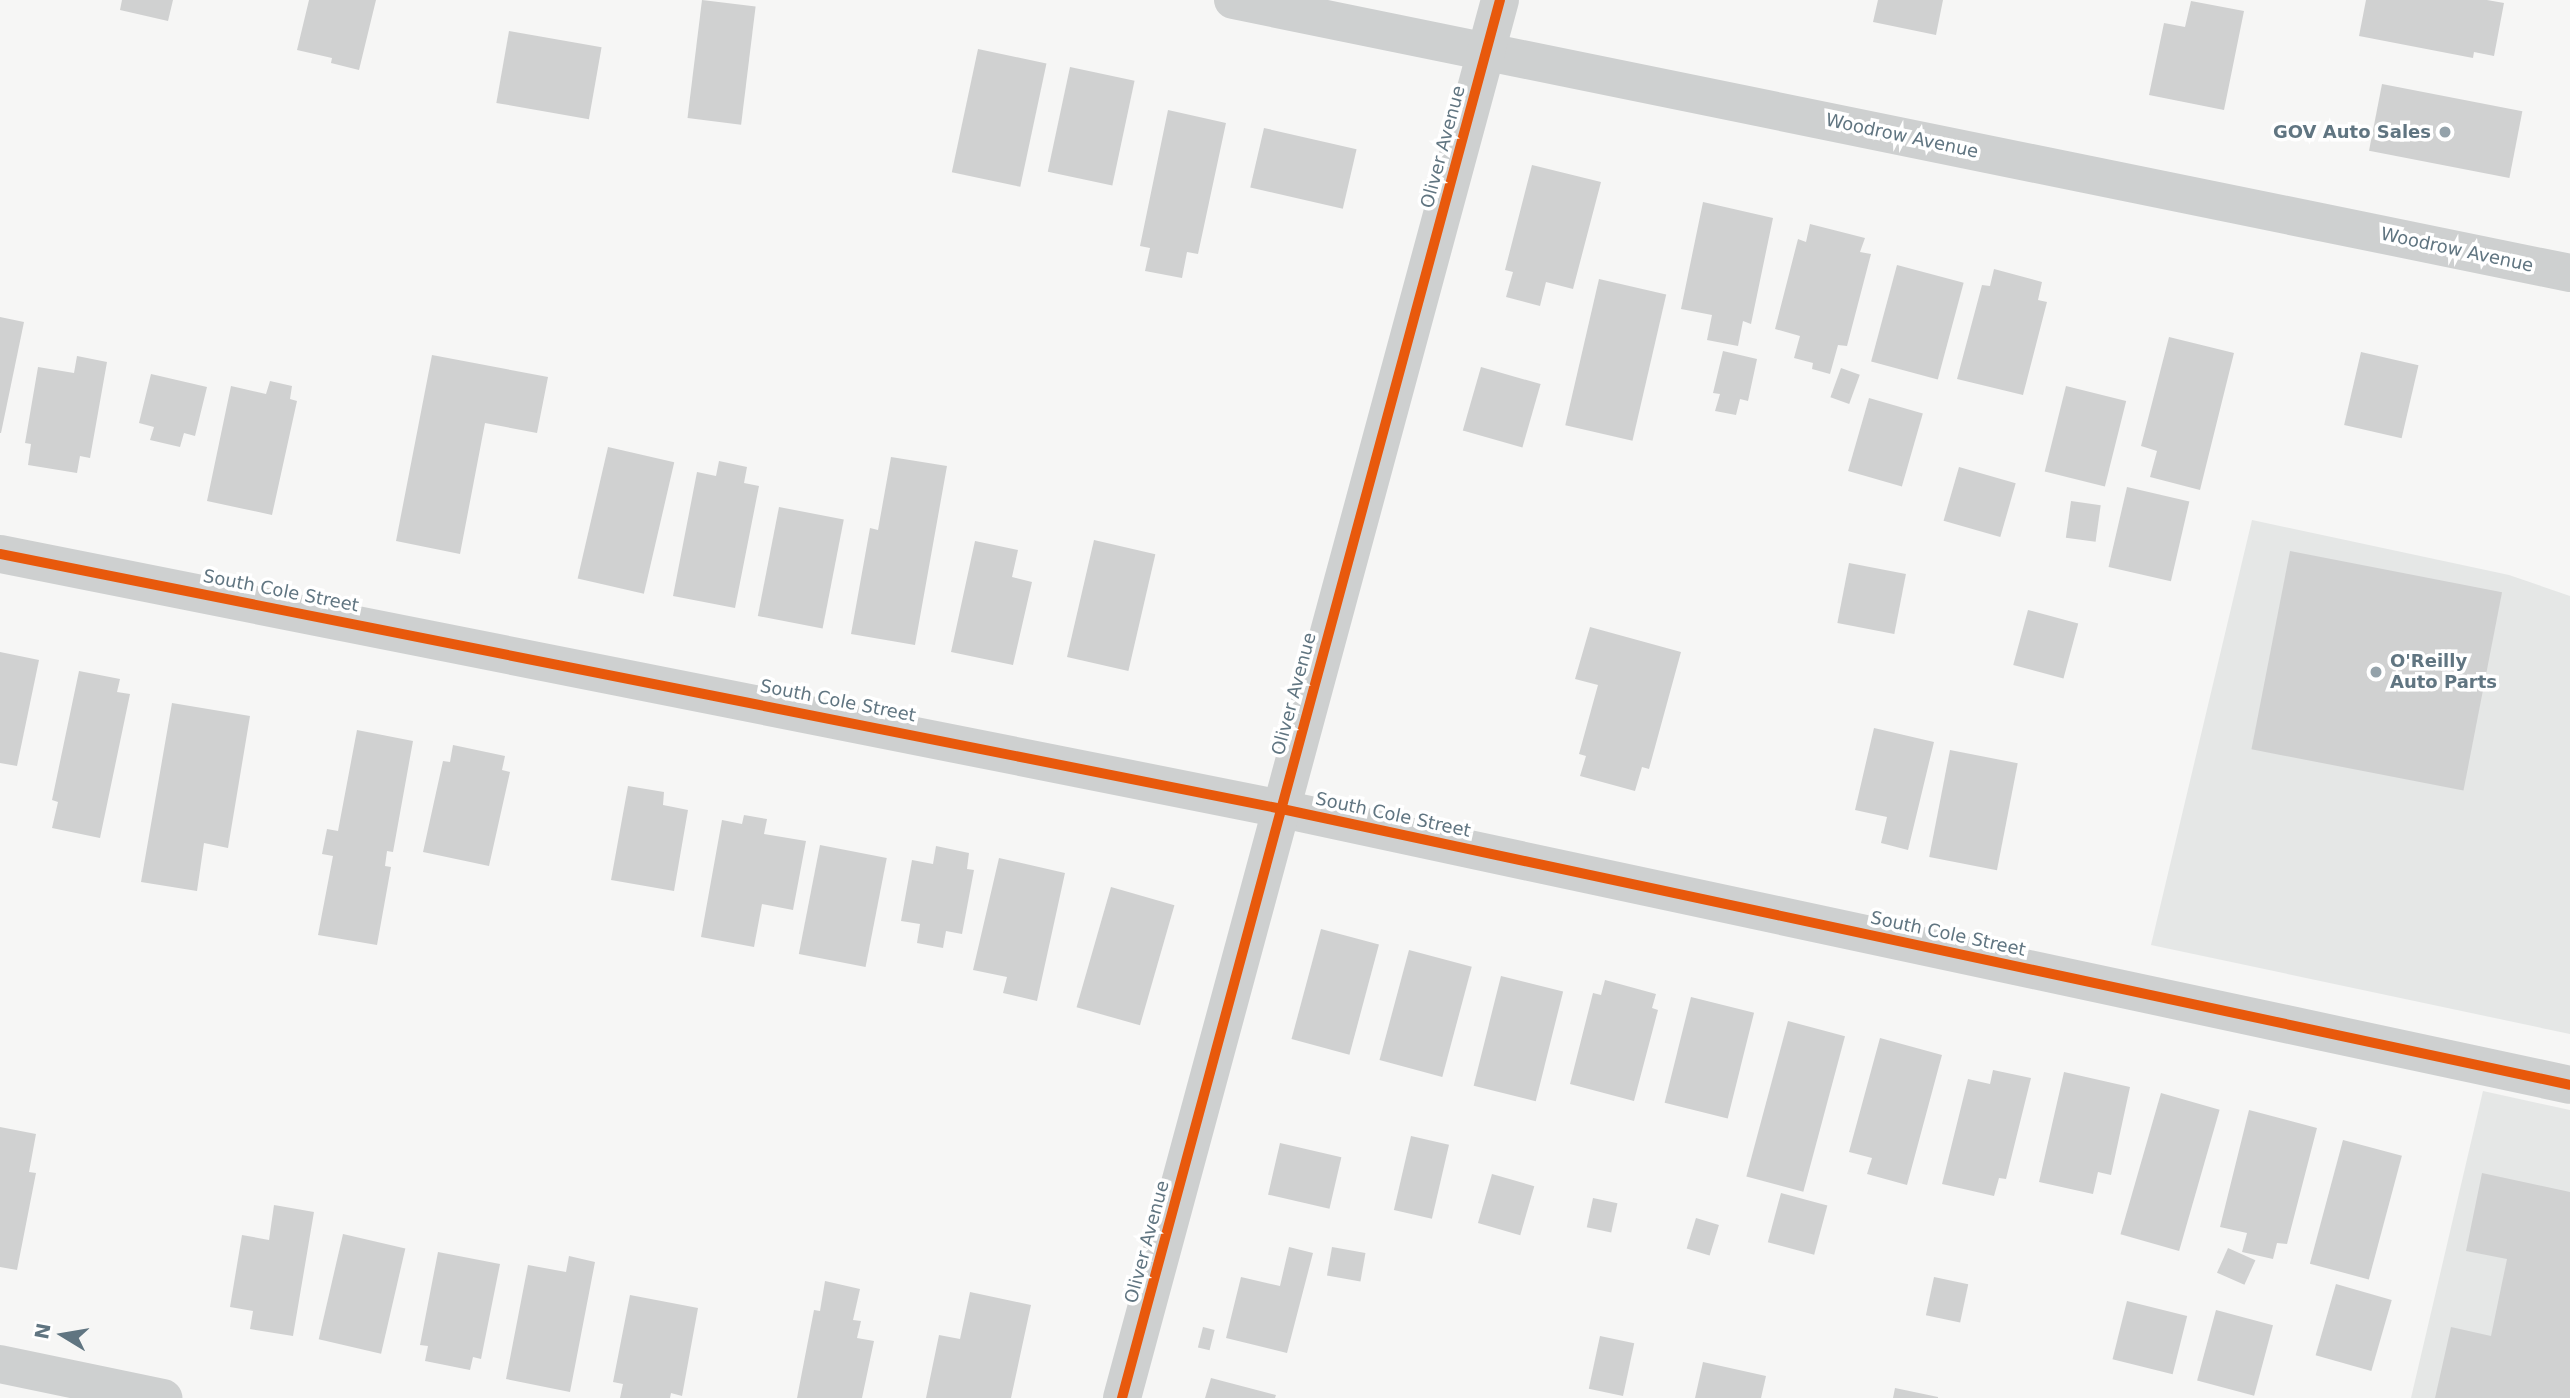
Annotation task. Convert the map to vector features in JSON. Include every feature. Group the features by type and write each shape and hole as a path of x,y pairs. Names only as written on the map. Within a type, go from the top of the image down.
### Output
{"street":[{"name":"Woodrow Avenue","path":"1233,0 2570,273"},
{"name":"Oliver Avenue","path":"1122,1398 1500,0"},
{"name":"South Cole Street","path":"0,554 1282,808 2570,1085"},
{"path":"0,1364 163,1398"}],"shaded area":[{"path":"2252,520 2509,575 2570,596 2570,1034 2151,945"},
{"path":"2483,1091 2570,1110 2570,1398 2411,1398"}],"building":[{"path":"122,0 173,0 168,21 120,10"},
{"path":"309,0 376,0 359,70 331,63 332,58 297,50"},
{"path":"702,0 756,7 741,125 687,118"},
{"path":"1878,0 1943,0 1936,35 1873,22"},
{"path":"2366,0 2487,0 2504,3 2494,56 2474,52 2473,58 2359,36"},
{"path":"2191,1 2244,11 2224,110 2149,95 2164,23 2185,27"},
{"path":"509,31 602,47 589,119 496,103"},
{"path":"978,49 1046,64 1020,187 952,172"},
{"path":"1070,67 1135,81 1112,185 1048,172"},
{"name":"GOV Auto Sales","path":"2382,84 2522,111 2509,178 2369,151"},
{"path":"1168,110 1226,123 1198,254 1187,252 1182,278 1145,271 1150,248 1140,246"},
{"path":"1264,128 1357,149 1343,209 1250,187"},
{"path":"1532,165 1601,182 1573,289 1546,282 1540,306 1506,297 1513,272 1505,270"},
{"path":"1703,202 1773,218 1751,324 1743,321 1738,346 1707,340 1712,315 1681,309"},
{"path":"1810,224 1865,238 1860,252 1871,254 1847,346 1838,345 1830,374 1812,369 1813,363 1794,358 1800,336 1775,329 1798,239 1806,242"},
{"path":"1897,265 1964,283 1938,379 1871,362"},
{"path":"1994,269 2042,282 2038,300 2047,302 2023,395 1957,379 1982,285 1990,286"},
{"path":"1599,279 1666,295 1632,441 1565,425"},
{"path":"0,317 24,322 1,433 0,433"},
{"path":"2169,337 2234,353 2200,490 2150,477 2157,451 2141,446"},
{"path":"1723,351 1757,359 1748,401 1740,399 1736,415 1715,411 1720,394 1713,393"},
{"path":"2361,352 2418,365 2402,438 2344,425"},
{"path":"432,355 548,377 537,433 485,423 460,554 396,541"},
{"path":"77,356 107,362 90,458 80,456 77,473 28,465 31,444 25,443 38,367 74,373"},
{"path":"1481,367 1541,384 1522,448 1463,430"},
{"path":"1841,368 1860,375 1849,404 1830,397"},
{"path":"151,374 207,387 195,436 184,433 180,447 150,440 154,427 139,423"},
{"path":"270,381 292,386 290,399 297,401 272,515 207,501 231,386 266,394"},
{"path":"2066,386 2126,401 2105,486 2045,471"},
{"path":"1869,398 1923,413 1902,486 1848,471"},
{"path":"608,447 674,462 644,594 578,579"},
{"path":"891,457 947,466 915,645 851,634 870,528 878,530"},
{"path":"719,461 747,467 744,483 759,486 735,608 673,596 697,472 716,476"},
{"path":"1959,467 2016,483 2000,537 1944,521"},
{"path":"2127,487 2189,501 2171,581 2109,567"},
{"path":"2071,501 2101,505 2096,542 2066,538"},
{"path":"779,507 844,520 823,629 758,616"},
{"path":"1094,540 1155,554 1128,671 1067,657"},
{"path":"975,541 1018,550 1012,577 1032,582 1013,665 951,652"},
{"name":"O'Reilly Auto Parts","path":"2290,551 2502,592 2463,791 2251,749"},
{"path":"1849,563 1906,574 1894,634 1837,623"},
{"path":"2028,610 2078,623 2063,679 2013,665"},
{"path":"1590,627 1681,652 1649,769 1642,767 1635,791 1580,776 1586,756 1579,754 1598,685 1575,679"},
{"path":"0,652 39,660 17,766 0,763"},
{"path":"79,671 120,679 117,692 130,694 100,838 52,828 58,802 52,800"},
{"path":"172,703 250,716 228,848 204,843 197,891 141,882"},
{"path":"1874,728 1934,742 1908,850 1881,843 1887,817 1855,810"},
{"path":"357,730 413,741 393,852 387,851 385,866 391,867 377,945 318,935 333,856 322,854 327,829 338,831"},
{"path":"453,745 505,756 502,770 510,772 489,866 423,852 443,761 450,762"},
{"path":"1950,750 2018,763 1997,870 1929,857"},
{"path":"628,786 664,792 663,805 688,810 674,891 611,880"},
{"path":"744,815 767,819 764,834 806,841 793,910 762,904 754,947 701,937 722,820 742,824"},
{"path":"820,845 887,858 866,967 799,954"},
{"path":"936,846 969,853 967,869 974,870 962,934 946,931 943,948 917,943 920,924 901,921 912,860 933,864"},
{"path":"999,858 1065,873 1037,1001 1003,993 1007,977 973,970"},
{"path":"1111,887 1174,905 1140,1025 1077,1007"},
{"path":"1321,929 1379,945 1349,1055 1291,1039"},
{"path":"1409,950 1472,967 1442,1077 1379,1060"},
{"path":"1501,976 1563,991 1536,1101 1474,1086"},
{"path":"1605,980 1656,994 1652,1008 1658,1010 1634,1101 1570,1084 1593,993 1601,995"},
{"path":"1691,997 1754,1013 1728,1118 1665,1103"},
{"path":"1788,1021 1845,1036 1803,1192 1746,1177"},
{"path":"1880,1038 1942,1055 1907,1185 1867,1174 1872,1158 1849,1152"},
{"path":"1993,1070 2031,1078 2006,1179 1999,1178 1994,1196 1942,1184 1968,1079 1990,1084"},
{"path":"2064,1072 2130,1087 2111,1175 2098,1172 2093,1194 2039,1182"},
{"path":"2161,1093 2220,1110 2179,1251 2120,1234"},
{"path":"2249,1110 2317,1128 2287,1244 2277,1243 2273,1259 2242,1252 2247,1233 2220,1227"},
{"path":"0,1127 36,1134 29,1172 36,1173 17,1270 0,1267"},
{"path":"1411,1136 1449,1145 1432,1219 1394,1210"},
{"path":"2343,1140 2402,1156 2369,1279 2310,1264"},
{"path":"1280,1143 1341,1157 1329,1209 1268,1195"},
{"path":"2482,1173 2570,1192 2570,1398 2435,1398 2451,1327 2491,1336 2507,1259 2466,1251"},
{"path":"1492,1174 1534,1186 1520,1235 1478,1223"},
{"path":"1781,1193 1827,1205 1814,1255 1768,1242"},
{"path":"1593,1198 1617,1203 1611,1233 1587,1227"},
{"path":"274,1205 314,1212 293,1336 250,1329 253,1311 230,1307 242,1235 269,1240"},
{"path":"1696,1218 1719,1225 1710,1256 1687,1249"},
{"path":"343,1234 405,1248 381,1354 319,1339"},
{"path":"1289,1247 1313,1253 1287,1353 1226,1338 1241,1277 1280,1286"},
{"path":"1332,1247 1365,1253 1360,1281 1327,1276"},
{"path":"2228,1248 2255,1260 2244,1285 2217,1273"},
{"path":"438,1252 500,1264 481,1359 473,1357 470,1370 425,1361 428,1346 420,1345"},
{"path":"569,1256 595,1262 570,1392 506,1379 528,1265 566,1272"},
{"path":"1934,1277 1968,1284 1960,1322 1926,1315"},
{"path":"825,1281 860,1289 853,1320 861,1321 857,1338 874,1341 862,1398 797,1398 814,1310 820,1311"},
{"path":"2336,1284 2392,1300 2371,1371 2316,1355"},
{"path":"970,1292 1031,1305 1011,1398 926,1398 939,1335 960,1339"},
{"path":"630,1295 698,1308 682,1396 671,1393 670,1398 620,1398 623,1384 613,1382"},
{"path":"2127,1301 2187,1316 2173,1374 2112,1359"},
{"path":"2216,1310 2273,1325 2254,1396 2197,1381"},
{"path":"1203,1327 1215,1330 1210,1350 1198,1347"},
{"path":"1600,1336 1634,1343 1623,1396 1589,1389"},
{"path":"1703,1362 1766,1376 1761,1398 1695,1398"},
{"path":"1211,1378 1276,1395 1275,1398 1205,1398"},
{"path":"1895,1388 1938,1397 1938,1398 1893,1398"}],"cycle path":[{"path":"1122,1398 1500,0"},
{"path":"0,554 1282,809 2570,1085"}],"place":[{"name":"GOV Auto Sales","path":"2445,132"},
{"name":"O'Reilly Auto Parts","path":"2376,672"}]}
